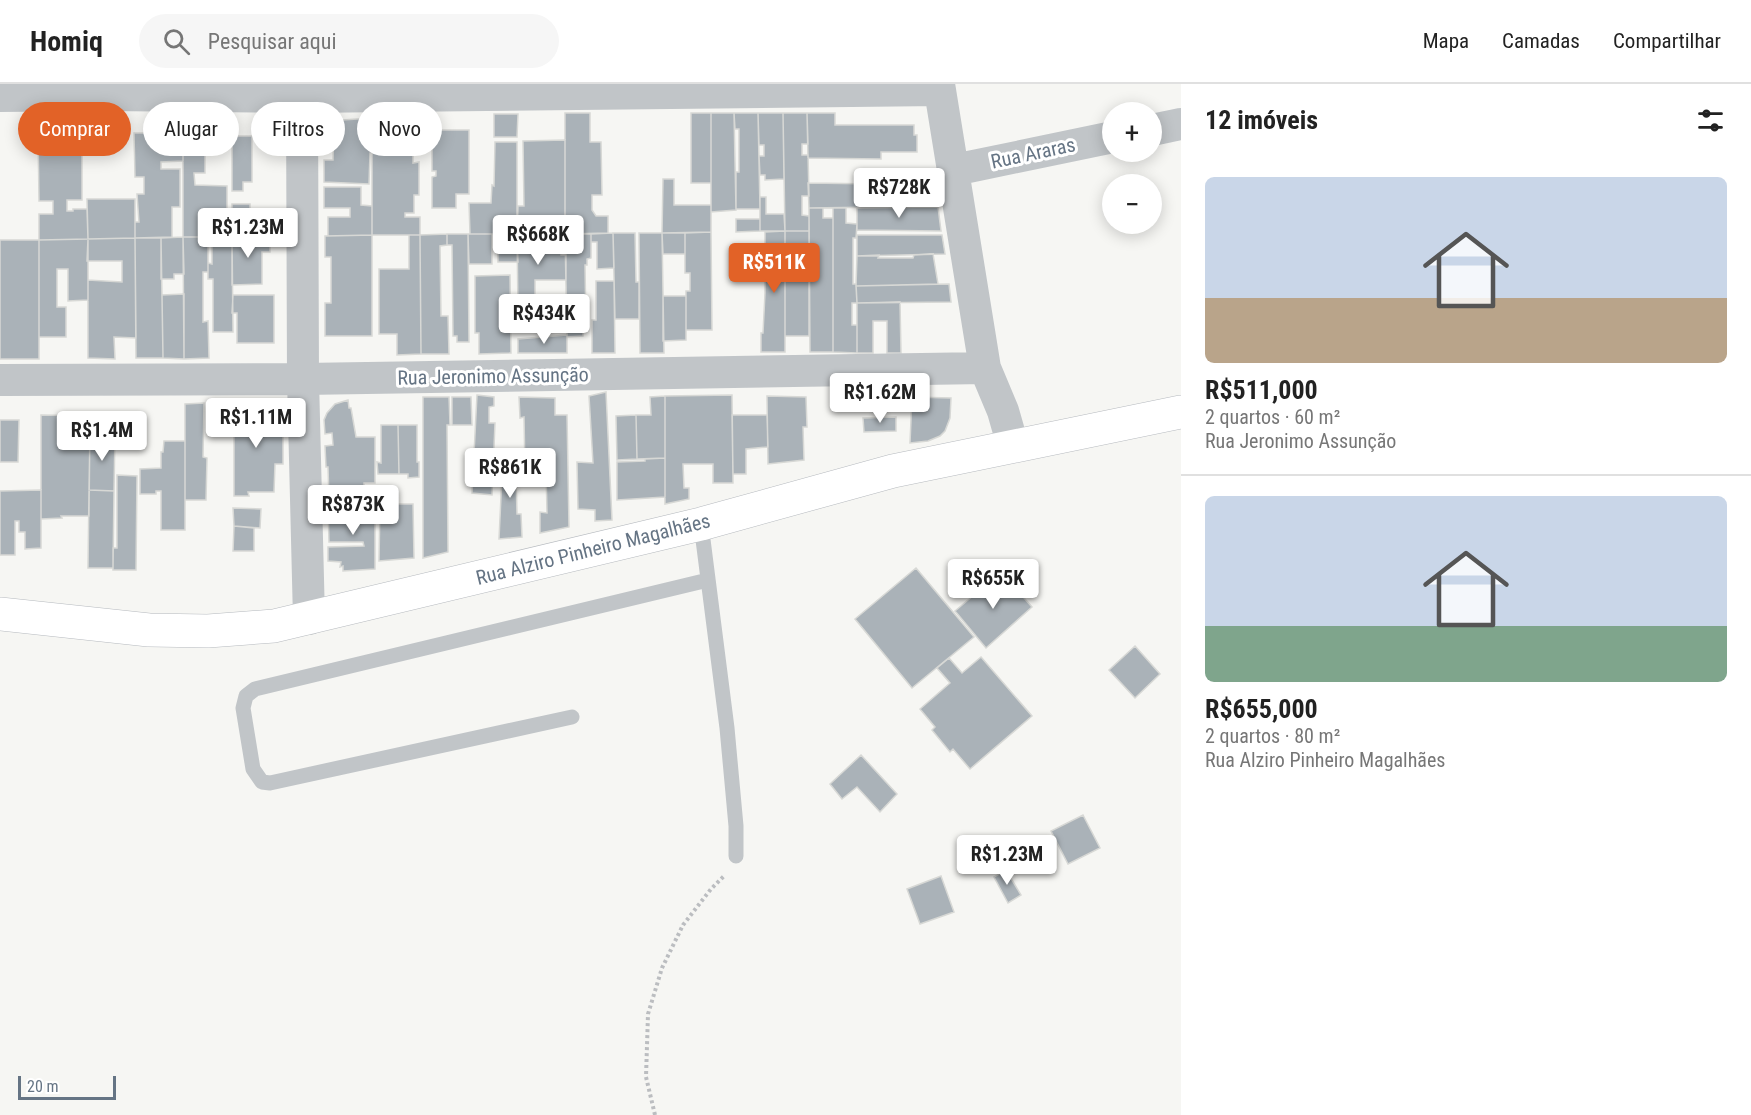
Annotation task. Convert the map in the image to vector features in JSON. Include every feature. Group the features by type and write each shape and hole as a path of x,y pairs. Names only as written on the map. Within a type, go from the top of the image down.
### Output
{"street":[{"path":"0,96 302,97 466,89 940,87 985,368 1003,411 1014,446"},
{"path":"302,97 303,378 309,619"},
{"path":"1162,128 1181,124"},
{"name":"Rua Araras","path":"954,170 1102,139"},
{"name":"Rua Jeronimo Assunção","path":"0,380 985,368"},
{"name":"Rua Alziro Pinheiro Magalhães","path":"0,614 149,630 208,631 274,626 701,524 893,471 1181,412"}],"lane":[{"path":"701,524 733,793 736,856"},
{"path":"572,717 270,783 262,782 253,769 243,708 246,696 255,689 708,580"}],"path":[{"path":"654,1115 646,1077 648,1014 662,968 683,924 729,871 736,856"}],"building":[{"path":"565,113 590,113 590,142 601,142 602,195 592,195 592,210 596,216 608,216 608,233 565,234"},
{"path":"691,113 711,113 711,183 691,183"},
{"path":"711,113 734,113 736,210 711,212"},
{"path":"734,113 758,113 760,209 736,209 739,129 735,129"},
{"path":"758,113 783,113 784,179 765,180 765,175 760,175 759,156 764,156 764,145 759,145"},
{"path":"783,113 807,113 808,144 802,144 802,155 808,155 809,196 802,196 802,215 809,216 809,231 785,231"},
{"path":"807,113 835,113 835,125 914,125 914,135 917,135 917,152 881,152 881,159 808,158"},
{"path":"494,114 518,114 517,137 494,137"},
{"path":"357,119 357,156 370,156 369,184 324,182 324,160 333,160 333,156 345,156 345,120"},
{"path":"442,130 469,130 469,194 456,194 456,208 432,208 432,177 436,176 436,171 432,171 432,156 442,156"},
{"path":"134,133 143,133 143,156 183,156 183,161 161,162 161,169 180,169 180,207 172,207 172,237 135,238 135,222 139,222 137,194 144,194 144,177 135,177"},
{"path":"239,136 251,136 252,182 243,182 243,191 232,191 232,156 239,156"},
{"path":"565,140 565,234 517,234 518,206 524,206 523,141"},
{"path":"495,142 517,142 517,234 470,234 469,203 491,203 492,185 494,186"},
{"path":"38,156 82,156 82,200 67,200 67,211 87,209 88,239 39,240 39,214 53,214 53,201 39,201"},
{"path":"183,156 205,156 205,173 194,173 195,185 227,186 227,237 183,237"},
{"path":"372,156 413,156 413,163 419,162 419,195 414,195 414,213 405,213 405,217 420,217 420,235 372,235"},
{"path":"663,179 674,179 674,205 711,205 711,232 662,233"},
{"path":"808,183 878,184 877,207 809,208"},
{"path":"324,187 361,187 361,205 372,206 372,235 328,236 328,217 350,217 350,208 324,208"},
{"path":"760,197 766,197 766,214 784,214 785,231 760,231"},
{"path":"87,199 135,199 135,238 88,239"},
{"path":"232,204 250,204 250,209 263,209 264,236 232,237"},
{"path":"938,207 941,231 857,230 857,208"},
{"path":"809,208 823,208 823,218 833,218 833,352 810,352"},
{"path":"833,208 846,208 846,223 857,224 856,238 853,238 853,284 856,284 857,303 852,303 852,325 857,325 857,353 833,352"},
{"path":"736,219 760,219 760,231 736,232"},
{"path":"785,231 809,231 809,254 800,254 800,263 785,263"},
{"path":"785,231 785,352 761,352 765,293 765,232"},
{"path":"711,232 712,330 686,330 686,291 690,291 690,273 685,273 685,233"},
{"path":"613,233 614,268 597,269 597,242 591,242 591,234"},
{"path":"613,233 635,233 639,319 615,319"},
{"path":"639,233 662,233 664,353 640,353"},
{"path":"662,233 685,233 685,254 663,254"},
{"path":"447,234 468,234 469,342 457,342 457,336 453,336 452,245 447,245"},
{"path":"447,234 447,245 440,246 441,316 448,316 449,354 421,354 420,235"},
{"path":"468,234 492,234 492,264 469,264"},
{"path":"498,234 517,234 518,262 498,262"},
{"path":"517,234 561,234 561,255 566,255 566,280 535,280 535,317 527,317 527,312 518,312"},
{"path":"565,234 591,234 591,258 587,259 587,265 585,265 586,327 583,327 583,336 567,337"},
{"path":"372,235 372,336 325,336 325,303 331,303 331,257 325,257 325,236"},
{"path":"409,235 420,235 421,354 397,355 397,334 379,334 379,269 409,269"},
{"path":"857,235 942,235 945,254 857,256"},
{"path":"183,237 184,274 174,274 174,279 161,279 161,238"},
{"path":"183,237 208,237 208,272 203,272 203,322 208,321 209,358 184,359"},
{"path":"212,237 232,237 233,332 213,332 213,279 208,279 208,263 212,264"},
{"path":"232,237 270,237 270,252 262,252 262,284 232,285"},
{"path":"135,238 161,238 163,358 136,358"},
{"path":"135,238 136,338 114,337 115,359 88,358 88,280 122,282 122,261 87,261 88,239"},
{"path":"88,239 88,300 68,301 68,269 57,269 57,307 66,307 66,337 39,337 39,240"},
{"path":"0,240 39,240 39,359 0,359"},
{"path":"933,254 938,284 856,286 857,256 913,258 914,255"},
{"path":"785,268 809,268 809,336 785,336"},
{"path":"510,275 511,353 479,354 479,333 475,333 475,276"},
{"path":"596,281 614,281 615,353 592,353 592,320 596,320"},
{"path":"949,284 951,302 857,303 856,286"},
{"path":"184,294 184,359 163,358 162,295"},
{"path":"233,295 274,295 274,343 237,343 237,313 232,313"},
{"path":"663,296 686,296 686,340 663,341"},
{"path":"900,302 901,353 887,353 887,321 873,321 873,353 857,353 857,303"},
{"path":"567,335 567,353 518,353 518,339"},
{"path":"606,392 612,520 595,521 595,510 578,509 577,462 593,463 589,396"},
{"path":"477,395 494,397 494,406 489,407 489,423 495,423 492,495 472,493"},
{"path":"732,395 733,483 713,483 713,464 683,464 684,488 689,488 689,499 665,504 665,396"},
{"path":"665,396 665,458 637,459 636,415 651,415 650,397"},
{"path":"767,396 806,397 807,427 803,427 804,460 768,464"},
{"path":"423,397 449,397 450,425 447,425 448,552 423,558"},
{"path":"452,397 471,397 472,425 452,425"},
{"path":"519,397 555,398 555,415 567,415 569,527 540,533 540,512 547,513 546,470 525,471 524,417 520,418"},
{"path":"912,397 951,398 950,418 945,431 940,436 928,441 910,443"},
{"path":"348,400 356,437 375,437 375,483 364,483 364,498 329,500 325,446 333,445 332,433 325,434 324,420 335,404"},
{"path":"204,403 203,457 207,458 206,500 185,500 185,404"},
{"path":"259,403 283,428 283,464 275,464 274,492 248,492 249,496 234,496 234,404"},
{"path":"41,415 90,416 89,516 41,519"},
{"path":"636,415 637,459 617,460 616,416"},
{"path":"732,415 767,415 768,447 746,449 746,474 733,474"},
{"path":"896,417 896,431 864,432 863,418"},
{"path":"0,420 19,420 18,462 0,462"},
{"path":"381,425 398,425 399,474 378,474 377,462 381,463"},
{"path":"398,425 417,425 419,477 408,478 408,474 399,474"},
{"path":"90,433 115,433 114,491 89,490"},
{"path":"164,441 185,441 185,530 161,530 161,491 156,491 156,494 140,494 140,469 161,468"},
{"path":"503,454 521,455 520,474 516,474 517,514 521,514 522,537 499,539"},
{"path":"665,458 665,497 617,500 617,462"},
{"path":"117,475 137,476 136,570 113,570 113,548 117,548"},
{"path":"41,490 41,548 25,549 25,532 19,532 19,521 15,521 15,555 0,555 0,491"},
{"path":"89,490 114,491 113,568 88,568"},
{"path":"380,504 413,504 414,558 379,561"},
{"path":"328,506 375,506 375,569 343,571 343,566 340,567 341,562 328,561 328,547 364,546 363,542 329,542"},
{"path":"233,508 261,509 260,528 234,526"},
{"path":"234,526 254,528 254,551 233,551"},
{"path":"916,568 974,637 912,688 855,619"},
{"path":"1001,572 1032,607 986,648 955,611"},
{"path":"1135,646 1160,674 1135,698 1109,670"},
{"path":"981,657 1032,716 970,769 953,749 950,752 932,730 935,727 920,709 950,683 937,668 949,658 962,673"},
{"path":"861,755 897,794 880,812 857,787 842,799 830,784"},
{"path":"1083,815 1100,848 1068,864 1051,831"},
{"path":"1006,870 1021,895 1008,903 994,877"},
{"path":"941,876 954,912 920,924 907,889"}]}
